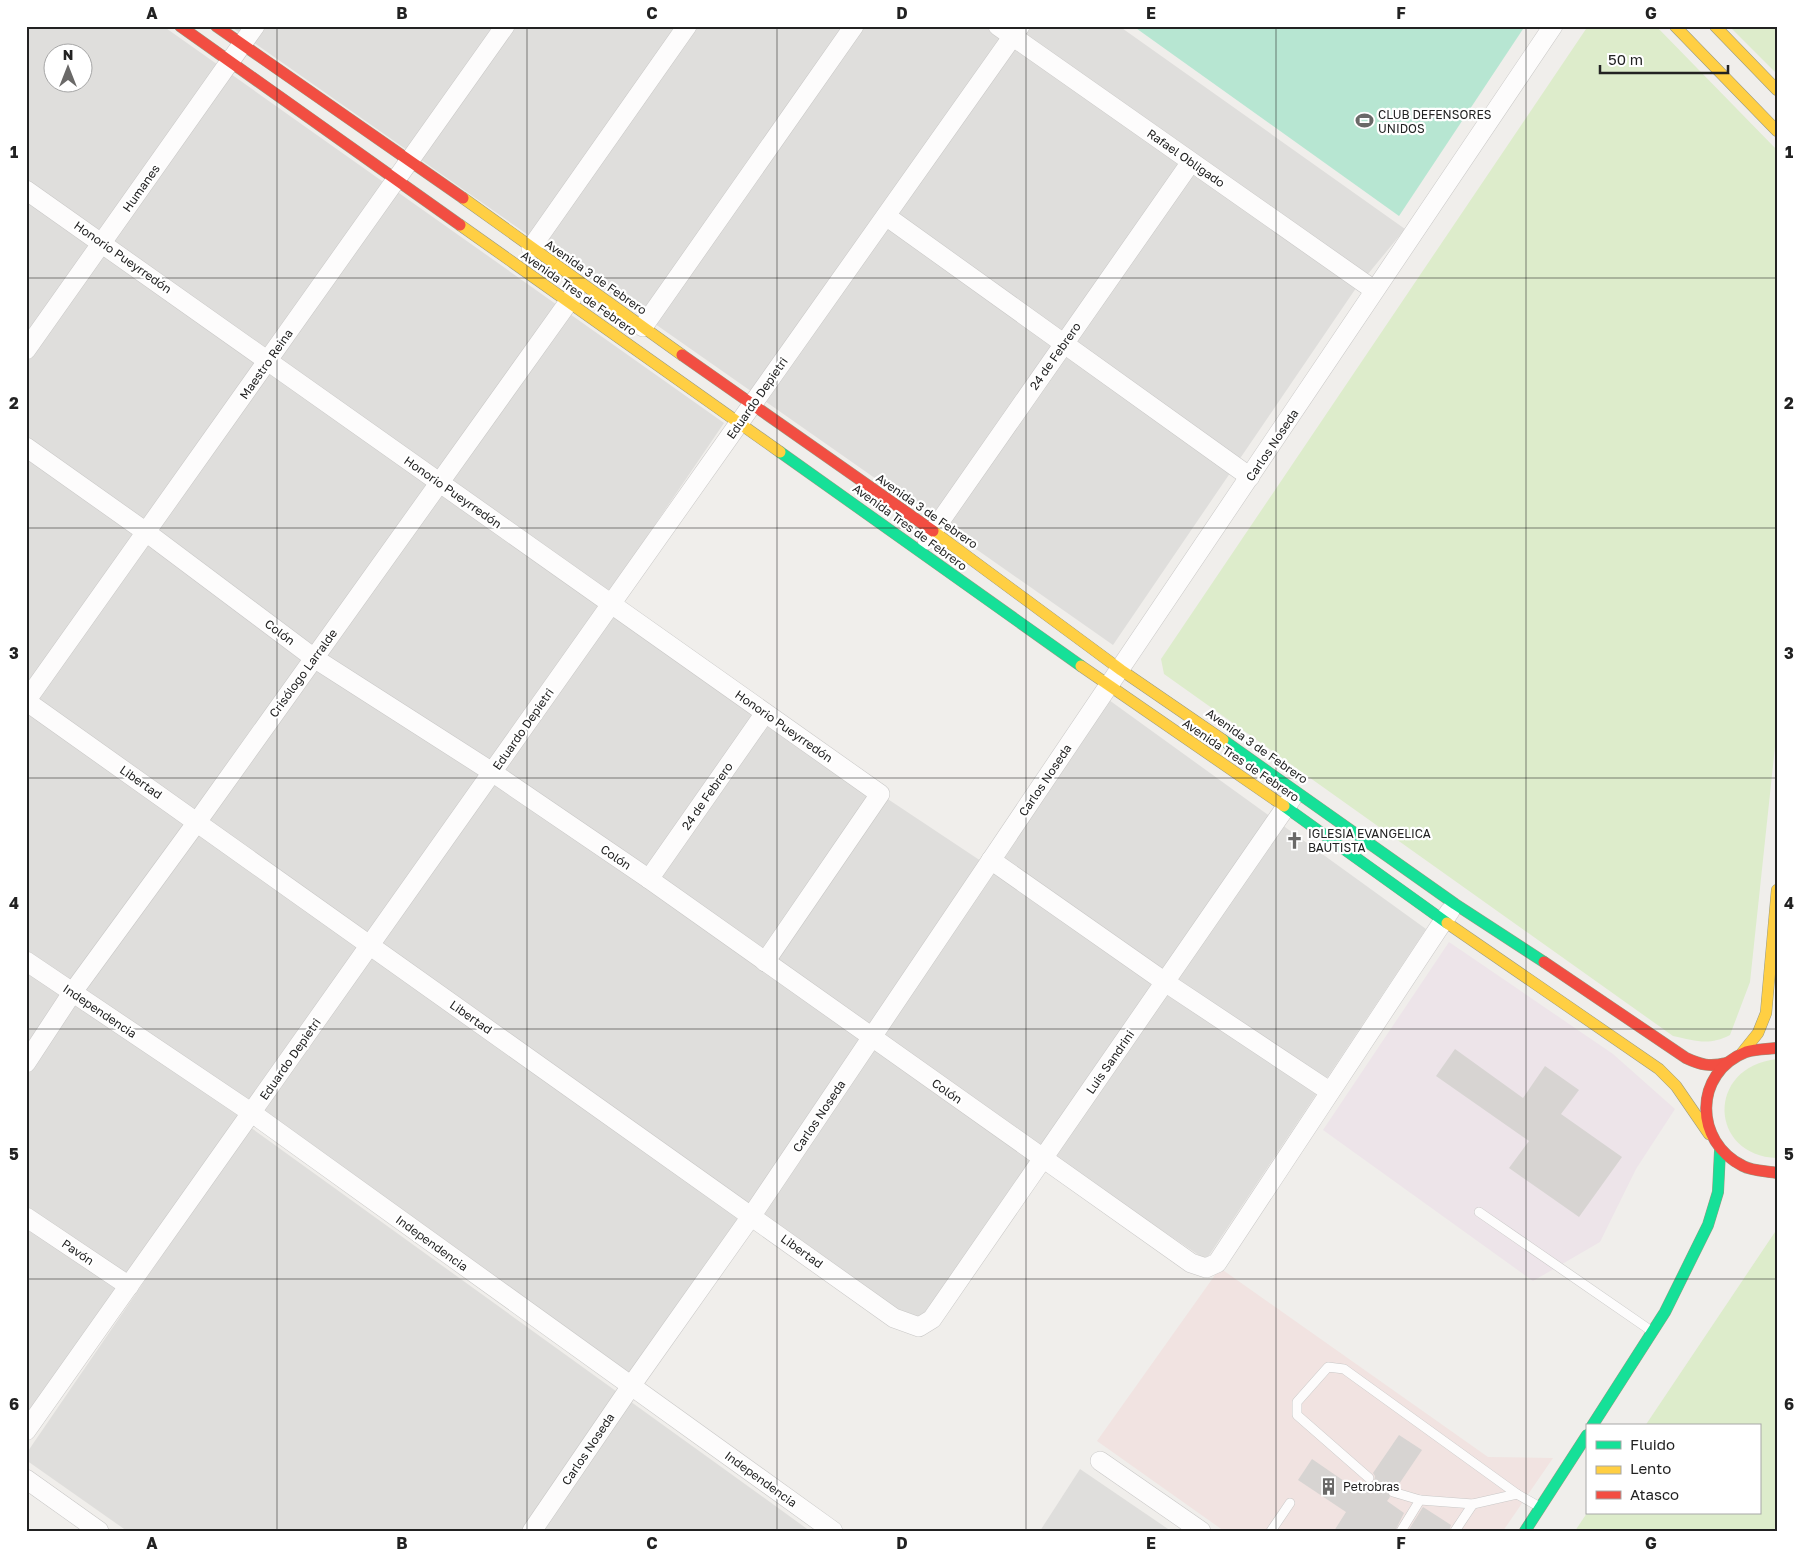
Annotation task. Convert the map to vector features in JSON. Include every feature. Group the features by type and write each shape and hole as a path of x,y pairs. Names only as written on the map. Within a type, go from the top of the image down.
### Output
{"main road":[{"name":"Avenida Tres de Febrero","path":"180,26 397,179 568,303 740,422 1108,686 1286,807 1443,920 1659,1069 1676,1086 1720,1151"},
{"name":"Avenida 3 de Febrero","path":"216,26 410,160 531,248 933,532 1121,670 1296,790 1455,904 1686,1058 1702,1065 1726,1064"},
{"path":"1675,26 1777,131"},
{"path":"1715,26 1777,90"},
{"path":"1709,1134 1705,1115 1707,1096 1714,1078 1726,1064 1742,1052 1758,1033 1766,1013 1777,890"},
{"path":"1742,1052 1762,1047 1777,1048"},
{"path":"1720,1151 1730,1161 1753,1175 1777,1173"},
{"path":"1593,1424 1664,1312 1708,1225 1718,1192 1720,1151"},
{"path":"1708,1225 1728,1199"},
{"path":"1525,1531 1586,1436"}],"street":[{"name":"Humanes","path":"26,350 255,26"},
{"name":"Maestro Reina","path":"26,701 505,26"},
{"path":"531,248 687,26"},
{"path":"643,326 854,26"},
{"name":"Carlos Noseda","path":"532,1531 630,1386 752,1215 1108,686 1121,670 1374,290 1553,26"},
{"name":"Rafael Obligado","path":"1010,30 1191,162 1374,290"},
{"name":"Eduardo Depietri","path":"26,1431 886,216 1010,30"},
{"name":"24 de Febrero","path":"919,550 1191,162"},
{"name":"Honorio Pueyrredón","path":"26,190 880,794 765,962"},
{"path":"886,216 1250,477"},
{"name":"Crisólogo Larralde","path":"26,1062 72,993 197,822 582,284"},
{"name":"Colón","path":"26,447 146,532 314,658 492,772 649,879 1191,1262 1206,1268 1217,1263 1329,1090"},
{"name":"Libertad","path":"26,701 752,1215 894,1318 919,1327"},
{"name":"24 de Febrero","path":"649,879 765,713"},
{"name":"Luis Sandrini","path":"919,1327 932,1319 1296,790"},
{"path":"991,860 1165,982 1329,1090 1455,904"},
{"name":"Independencia","path":"26,961 252,1113 833,1531"},
{"name":"Pavón","path":"26,1217 129,1286"},
{"path":"1100,1461 1201,1531"},
{"path":"26,1479 100,1531"}],"lane":[{"path":"1479,1212 1652,1331"},
{"path":"1370,1478 1302,1422 1297,1415 1297,1402 1328,1367 1344,1369 1517,1494 1540,1508"},
{"path":"1393,1492 1420,1500 1472,1504 1517,1494"},
{"path":"1401,1531 1420,1500"},
{"path":"1272,1531 1290,1503"},
{"path":"1455,1531 1472,1504"}],"shaded area":[{"path":"26,26 163,26 724,423 599,607 993,869 1109,700 1426,929 1206,1260 1041,1149 919,1327 749,1207 629,1375 248,1102 26,1415"},
{"path":"230,26 1119,26 1405,229 1354,291 1113,645"},
{"path":"1449,942 1613,1054 1675,1109 1636,1169 1600,1242 1533,1281 1323,1130"},
{"path":"250,1127 810,1531 127,1531 26,1460 26,1454"},
{"path":"1220,1268 1488,1457 1553,1458 1503,1531 1224,1531 1097,1441"},
{"path":"1080,1469 1171,1531 1040,1531"}],"green space":[{"name":"CLUB DEFENSORES UNIDOS","path":"1133,26 1525,26 1399,216"},
{"path":"1588,26 1656,26 1777,150 1777,728 1750,982 1730,1035 1709,1041 1696,1041 1673,1036 1164,674 1161,659"},
{"path":"1729,26 1777,26 1777,74"},
{"path":"1777,1059 1777,1158 1755,1154 1738,1143 1728,1128 1725,1111 1727,1093 1737,1078 1754,1065"},
{"path":"1777,1229 1777,1531 1575,1531 1586,1514 1760,1514 1760,1424 1646,1424"}],"building":[{"path":"1455,1049 1523,1098 1545,1066 1579,1090 1561,1114 1622,1157 1579,1217 1509,1168 1529,1141 1436,1076"},
{"name":"Petrobras","path":"1399,1435 1422,1450 1397,1487 1391,1486 1387,1490 1390,1497 1387,1501 1404,1513 1395,1531 1334,1531 1346,1512 1298,1480 1312,1459 1360,1492 1366,1483 1374,1482 1375,1476 1373,1473"},
{"path":"1423,1507 1451,1525 1449,1531 1408,1531"}],"traffic: fast":[{"path":"780,452 1081,666"},
{"path":"1223,740 1455,904 1544,962"},
{"path":"1284,806 1447,923"},
{"path":"1593,1424 1665,1312 1708,1225 1718,1192 1720,1151"},
{"path":"1525,1531 1586,1437"}],"traffic: slow":[{"path":"1675,26 1777,131"},
{"path":"1715,26 1777,90"},
{"path":"463,198 682,355"},
{"path":"460,225 780,452"},
{"path":"933,531 1121,670 1223,740"},
{"path":"1081,666 1284,806"},
{"path":"1742,1053 1758,1033 1766,1013 1777,890"},
{"path":"1447,923 1659,1069 1676,1086 1709,1134"}],"traffic: jam":[{"path":"180,26 460,225"},
{"path":"216,26 463,198"},
{"path":"682,355 933,531"},
{"path":"1544,962 1686,1058 1706,1065 1726,1063"},
{"path":"1777,1048 1746,1052 1729,1062 1716,1075 1709,1091 1706,1108 1708,1125 1715,1141 1727,1155 1747,1168 1777,1173"}],"place":[{"name":"CLUB DEFENSORES UNIDOS","path":"1364,121"},
{"name":"IGLESIA EVANGELICA BAUTISTA","path":"1294,840"},
{"name":"Petrobras","path":"1329,1486"}]}
